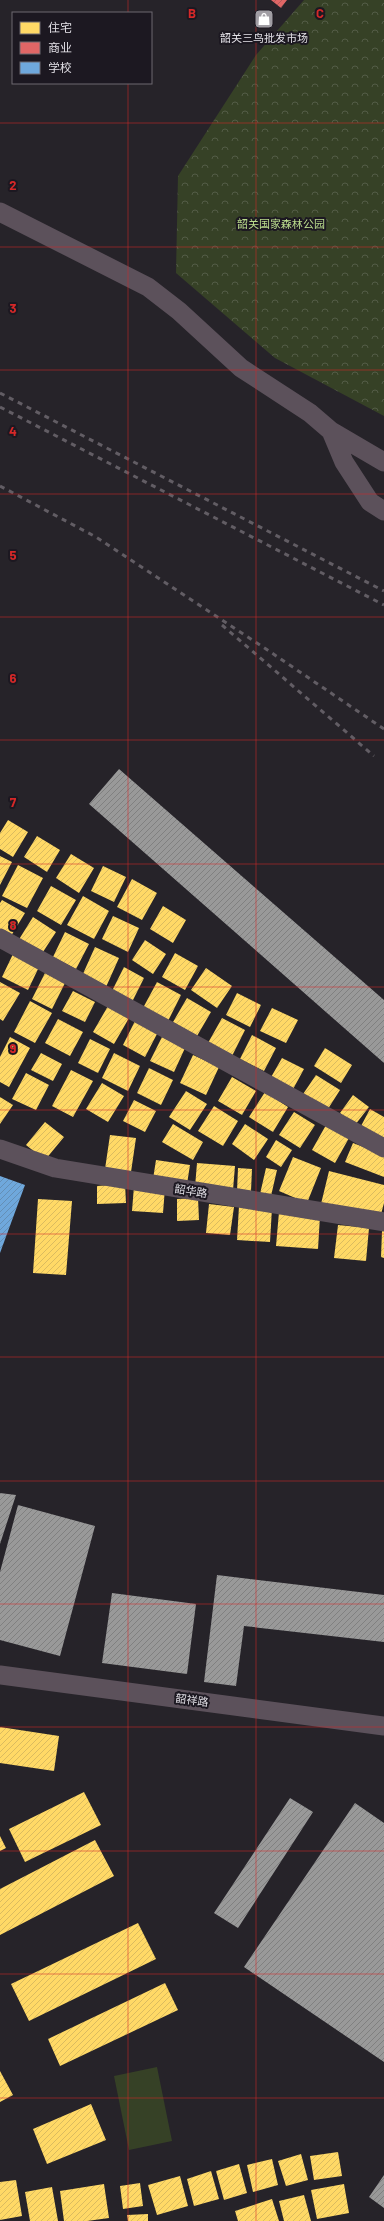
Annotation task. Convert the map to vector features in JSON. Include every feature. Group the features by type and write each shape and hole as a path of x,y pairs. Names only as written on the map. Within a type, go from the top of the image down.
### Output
{"street":[{"path":"0,212 148,287 179,311 240,368 310,413 330,431 384,462"},
{"path":"330,431 344,462 370,502 384,511"},
{"path":"0,938 384,1148"},
{"name":"韶华路","path":"0,1149 55,1168 384,1222"},
{"name":"韶祥路","path":"0,1675 384,1726"}],"green space":[{"name":"韶关国家森林公园","path":"304,0 384,0 384,416 275,358 176,273 178,176 256,55"},
{"path":"157,2067 172,2141 129,2150 114,2076"}],"building: 住宅":[{"path":"8,820 28,832 13,857 0,849 0,833"},
{"path":"37,836 60,850 47,872 24,857"},
{"path":"71,854 94,868 79,893 56,878"},
{"path":"0,856 12,862 0,885"},
{"path":"18,865 43,878 27,908 2,896"},
{"path":"103,866 126,877 114,902 91,891"},
{"path":"132,879 157,893 142,920 117,907"},
{"path":"51,886 76,900 61,925 37,911"},
{"path":"83,896 109,911 94,939 67,925"},
{"path":"2,900 25,913 11,936 0,930 0,903"},
{"path":"163,906 186,920 173,943 150,929"},
{"path":"113,916 139,928 128,952 102,939"},
{"path":"33,917 56,932 41,955 18,941"},
{"path":"65,932 89,944 76,969 53,957"},
{"path":"145,940 166,954 153,974 132,960"},
{"path":"95,947 119,958 106,987 82,976"},
{"path":"175,953 198,966 185,990 162,977"},
{"path":"13,954 39,967 28,990 2,977"},
{"path":"124,967 144,978 132,1002 112,991"},
{"path":"206,968 232,986 217,1008 191,990"},
{"path":"45,973 65,983 52,1009 32,999"},
{"path":"0,982 20,993 3,1021 0,1019"},
{"path":"157,982 181,995 168,1021 143,1008"},
{"path":"73,991 95,1002 85,1022 62,1011"},
{"path":"237,993 261,1005 250,1027 226,1015"},
{"path":"187,998 211,1012 197,1036 173,1022"},
{"path":"30,1001 52,1013 35,1043 14,1032"},
{"path":"108,1006 129,1018 114,1044 93,1032"},
{"path":"272,1008 298,1020 286,1043 260,1031"},
{"path":"222,1018 245,1030 232,1056 208,1043"},
{"path":"58,1019 83,1032 70,1056 45,1043"},
{"path":"135,1021 158,1032 145,1057 123,1045"},
{"path":"252,1035 276,1048 264,1071 240,1059"},
{"path":"10,1037 30,1048 9,1087 0,1082 0,1057"},
{"path":"162,1037 185,1048 174,1072 150,1061"},
{"path":"90,1039 110,1049 98,1073 78,1063"},
{"path":"325,1048 352,1065 341,1083 314,1066"},
{"path":"41,1053 62,1064 53,1081 31,1070"},
{"path":"114,1053 140,1066 128,1091 102,1078"},
{"path":"193,1055 219,1067 206,1095 180,1083"},
{"path":"282,1058 304,1069 292,1091 270,1079"},
{"path":"149,1068 173,1080 161,1105 137,1093"},
{"path":"71,1070 93,1081 73,1117 52,1106"},
{"path":"26,1073 49,1085 36,1110 12,1099"},
{"path":"316,1075 340,1090 326,1112 301,1097"},
{"path":"232,1077 256,1091 242,1115 218,1101"},
{"path":"102,1083 124,1096 108,1122 86,1109"},
{"path":"186,1091 207,1104 190,1130 169,1117"},
{"path":"265,1092 288,1107 273,1132 249,1117"},
{"path":"353,1095 369,1107 355,1125 340,1113"},
{"path":"0,1097 13,1105 0,1124"},
{"path":"134,1100 156,1111 145,1132 123,1121"},
{"path":"214,1106 238,1121 223,1146 198,1131"},
{"path":"370,1109 384,1117 384,1139 361,1126"},
{"path":"294,1112 315,1125 300,1148 279,1135"},
{"path":"45,1122 64,1137 45,1160 26,1145"},
{"path":"173,1124 203,1142 193,1160 162,1142"},
{"path":"245,1124 268,1139 254,1160 232,1144"},
{"path":"326,1125 349,1138 335,1163 312,1150"},
{"path":"110,1135 136,1138 131,1172 105,1169"},
{"path":"276,1140 292,1150 281,1167 266,1157"},
{"path":"353,1143 384,1155 384,1177 345,1162"},
{"path":"293,1157 321,1168 307,1203 279,1191"},
{"path":"156,1160 190,1165 187,1184 153,1179"},
{"path":"197,1163 235,1166 233,1190 195,1187"},
{"path":"238,1168 252,1169 251,1191 237,1191"},
{"path":"266,1168 277,1170 271,1196 260,1194"},
{"path":"329,1171 384,1185 384,1203 380,1218 321,1204"},
{"path":"125,1184 126,1203 97,1204 97,1186"},
{"path":"134,1186 165,1188 163,1213 132,1211"},
{"path":"198,1198 199,1220 177,1221 177,1199"},
{"path":"38,1199 72,1201 66,1275 33,1273"},
{"path":"209,1204 234,1207 230,1235 206,1233"},
{"path":"239,1206 272,1208 270,1242 237,1240"},
{"path":"279,1212 320,1216 318,1249 276,1246"},
{"path":"338,1225 369,1228 366,1261 334,1258"},
{"path":"382,1231 384,1231 384,1258 381,1257"},
{"path":"0,1727 59,1736 54,1771 0,1763"},
{"path":"84,1792 101,1825 25,1862 9,1829"},
{"path":"0,1836 6,1848 0,1851"},
{"path":"95,1840 114,1876 0,1935 0,1889"},
{"path":"138,1923 156,1959 29,2021 11,1984"},
{"path":"165,1983 178,2010 60,2066 48,2039"},
{"path":"0,2071 13,2095 0,2102"},
{"path":"91,2104 106,2140 47,2164 33,2129"},
{"path":"338,2152 342,2176 314,2180 310,2156"},
{"path":"301,2154 308,2180 286,2186 278,2161"},
{"path":"272,2159 278,2185 253,2192 247,2165"},
{"path":"239,2164 247,2193 224,2200 216,2171"},
{"path":"211,2171 219,2199 194,2206 187,2179"},
{"path":"180,2176 188,2206 157,2215 148,2185"},
{"path":"16,2180 22,2216 0,2220 0,2182"},
{"path":"140,2183 143,2206 123,2209 120,2186"},
{"path":"104,2184 109,2218 87,2221 64,2221 60,2191"},
{"path":"344,2184 349,2213 317,2219 311,2190"},
{"path":"52,2187 58,2221 30,2221 25,2192"},
{"path":"304,2195 311,2221 284,2221 279,2201"},
{"path":"272,2199 279,2221 238,2221 235,2211"},
{"path":"148,2214 148,2221 128,2221 127,2215"}],"building: 商业":[{"path":"271,0 287,0 281,8"}],"building: 学校":[{"path":"0,1176 25,1185 0,1253"}],"building: 工业":[{"path":"119,769 384,1000 384,1063 89,804"},
{"path":"0,1493 16,1495 0,1544"},
{"path":"18,1505 95,1526 60,1656 0,1640 0,1572"},
{"path":"217,1575 384,1595 384,1642 244,1626 236,1686 204,1682"},
{"path":"112,1593 196,1604 187,1674 102,1663"},
{"path":"290,1798 313,1812 238,1928 214,1913"},
{"path":"355,1803 384,1823 384,2062 244,1967"},
{"path":"384,2175 384,2208 369,2197"}],"railway":[{"path":"0,393 384,591"},
{"path":"0,407 384,605"},
{"path":"0,486 96,537 384,729"},
{"path":"222,625 374,756"}],"place":[{"name":"韶关三鸟批发市场","path":"264,19"}]}
